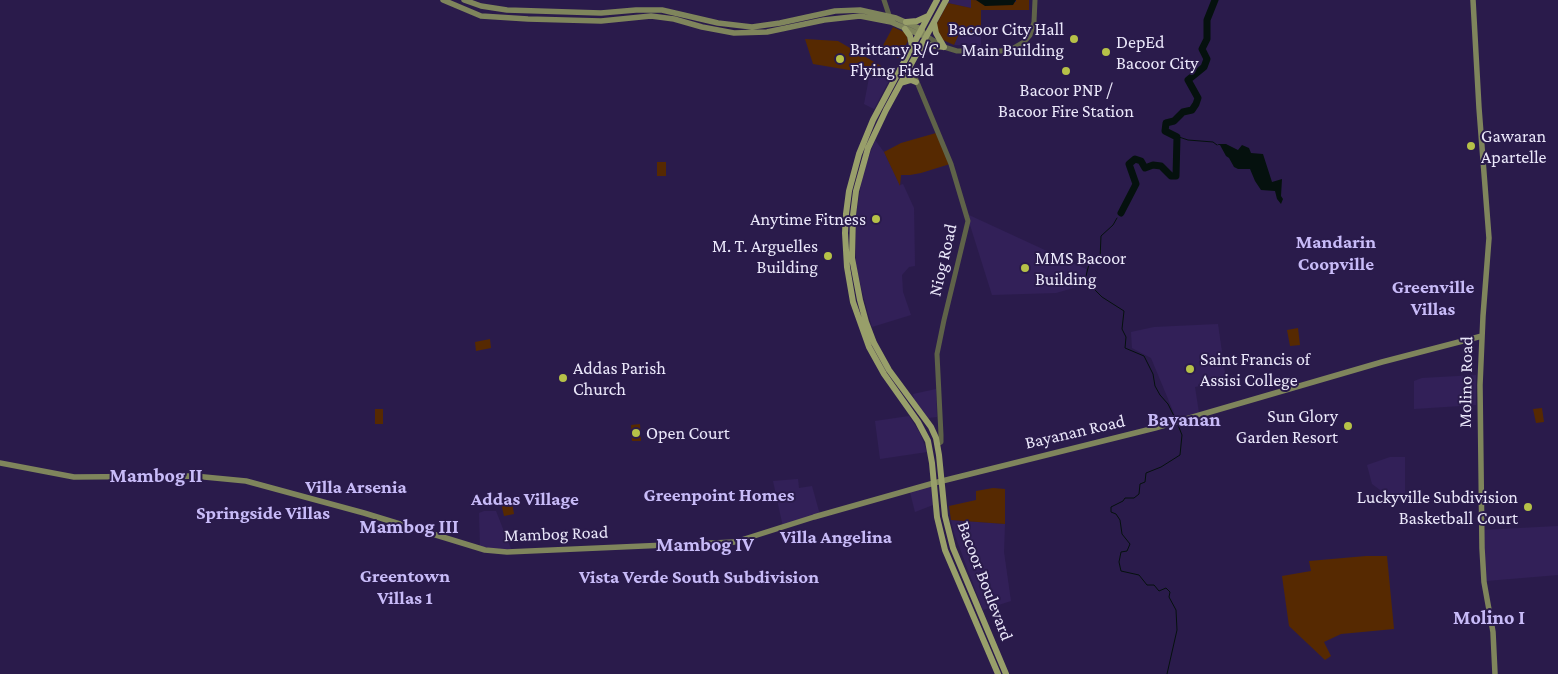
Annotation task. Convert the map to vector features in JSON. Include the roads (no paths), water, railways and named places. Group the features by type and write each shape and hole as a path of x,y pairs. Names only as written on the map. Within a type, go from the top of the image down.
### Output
{"main road":[{"path":"443,0 481,16 601,21 651,16 674,19 717,30 753,34 782,30 847,16 870,17 906,25 929,15"},
{"path":"464,0 481,6 506,10 601,13 651,9 676,12 726,24 752,27 780,23 822,13 846,10 872,11 889,15 926,36"},
{"name":"Bacoor Boulevard","path":"856,174 900,82 912,46 937,0"},
{"name":"Bacoor Boulevard","path":"946,0 916,54 905,66 864,138 856,174 852,258 866,322 878,352 928,441 953,548 1006,674"},
{"name":"Molino Road","path":"1473,0 1488,238 1480,405 1483,567 1493,632 1495,674"},
{"path":"651,9 651,16"},
{"path":"934,21 936,34 944,47"},
{"path":"906,25 912,46"},
{"path":"916,54 922,48 929,45 944,47"},
{"path":"900,82 912,80 916,82"},
{"name":"Bayanan Road","path":"938,482 1155,428 1382,362 1482,336"},
{"name":"Bacoor Boulevard","path":"906,399 931,427 937,444 938,522 945,550 998,674"},
{"name":"Mambog Road","path":"0,463 74,477 194,476 246,481 364,513 485,550 516,553 735,542 814,517 938,482"}],"street":[{"path":"884,0 891,22"},
{"path":"926,36 944,47 964,52 1001,51 1016,47 1027,39 1033,28 1035,0"},
{"name":"Niog Road","path":"905,66 912,70 951,164 968,221 937,354 941,435 941,442 937,444"}],"waterway":[{"path":"1121,213 1136,184 1129,164 1135,159 1141,161 1145,168 1153,165 1161,166 1171,176 1176,176 1177,137 1165,131 1166,123 1174,121 1183,112 1192,110 1196,104 1198,98 1188,80 1204,67 1207,59 1202,49 1207,39 1207,20 1215,0"},
{"path":"1176,136 1188,140 1213,142 1217,145"},
{"path":"1117,218 1113,225 1101,236 1100,259 1089,264 1086,276 1087,282 1102,297 1124,311 1122,329 1126,337 1125,348 1144,356 1153,374 1155,386 1175,418"},
{"path":"1167,674 1177,630 1176,610 1169,597 1170,592 1166,588 1159,591 1154,585 1147,585 1139,575 1121,571 1119,562 1121,552 1127,551 1130,544 1122,534 1120,520 1116,514 1111,512 1111,507 1125,498 1134,498 1139,494 1140,484 1145,482 1146,473 1161,467 1180,455 1182,435 1178,425"}],"place":[{"name":"Bacoor City Hall Main Building","path":"1074,39"},
{"name":"DepEd Bacoor City","path":"1106,52"},
{"name":"Brittany R/C Flying Field","path":"840,59"},
{"name":"Bacoor PNP / Bacoor Fire Station","path":"1066,71"},
{"name":"Gawaran Apartelle","path":"1471,146"},
{"name":"Anytime Fitness","path":"876,219"},
{"name":"M. T. Arguelles Building","path":"828,256"},
{"name":"MMS Bacoor Building","path":"1025,268"},
{"name":"Saint Francis of Assisi College","path":"1190,369"},
{"name":"Addas Parish Church","path":"563,378"},
{"name":"Sun Glory Garden Resort","path":"1348,426"},
{"name":"Open Court","path":"636,433"},
{"name":"Luckyville Subdivision Basketball Court","path":"1528,507"}],"district":[{"name":"Mandarin Coopville","path":"1336,253"},
{"name":"Greenville Villas","path":"1433,298"},
{"name":"Bayanan","path":"1184,420"},
{"name":"Mambog II","path":"156,476"},
{"name":"Villa Arsenia","path":"356,487"},
{"name":"Greenpoint Homes","path":"719,495"},
{"name":"Addas Village","path":"525,499"},
{"name":"Springside Villas","path":"263,513"},
{"name":"Mambog III","path":"409,527"},
{"name":"Villa Angelina","path":"836,537"},
{"name":"Mambog IV","path":"705,545"},
{"name":"Vista Verde South Subdivision","path":"699,577"},
{"name":"Greentown Villas 1","path":"405,587"},
{"name":"Molino I","path":"1489,618"}]}
